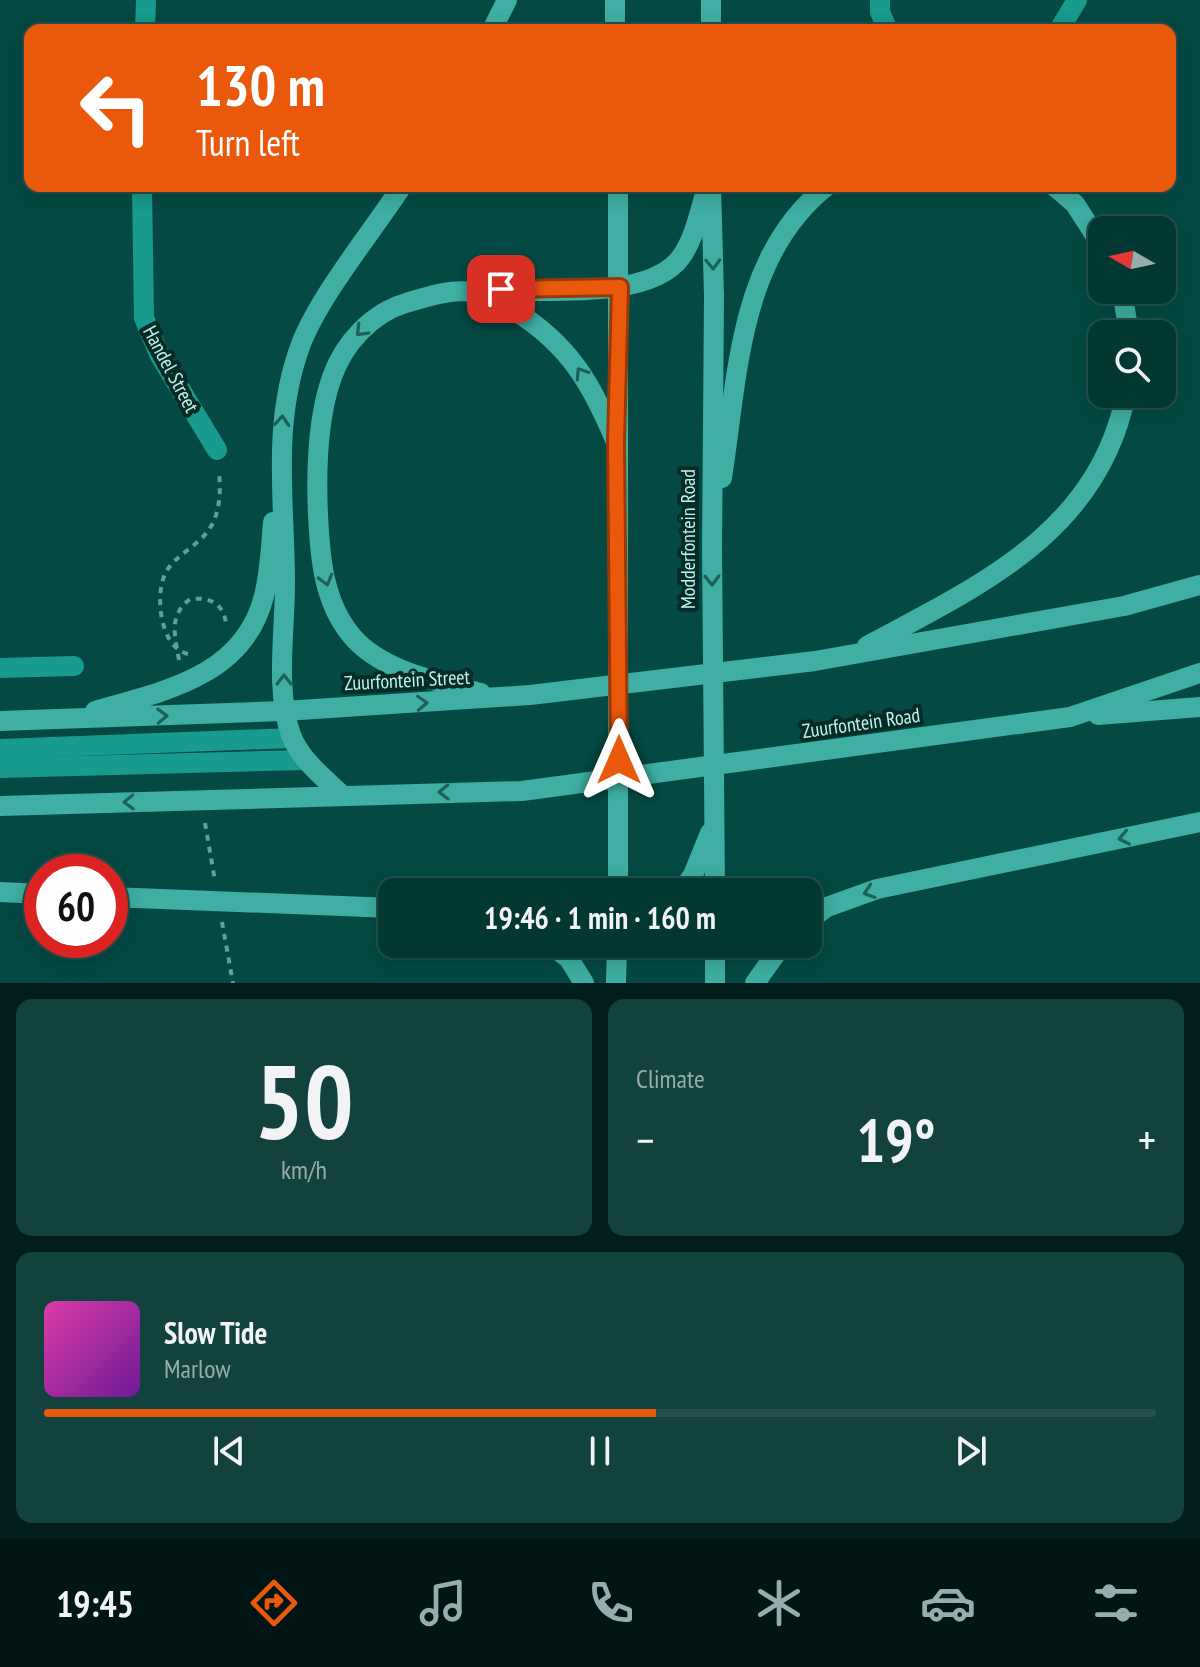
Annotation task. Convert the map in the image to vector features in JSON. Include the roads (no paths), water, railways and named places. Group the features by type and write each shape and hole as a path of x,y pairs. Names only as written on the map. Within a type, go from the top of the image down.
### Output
{"main road":[{"path":"495,24 507,0"},
{"path":"615,0 615,24"},
{"path":"711,0 711,24"},
{"path":"64,719 160,693 218,667 250,633 264,595 284,407 302,343 398,192"},
{"path":"618,192 618,878"},
{"path":"498,698 382,660 351,636 332,605 320,560 317,492 322,421 332,376 350,343 372,320 399,305 435,294 620,287 658,277 681,258 707,192"},
{"name":"Modderfontein Road","path":"709,192 714,295 712,548 715,878"},
{"path":"712,548 744,331 756,287 775,241 802,206 820,192"},
{"path":"1061,192 1075,204 1088,224"},
{"path":"471,292 506,306 559,342 599,402 616,442"},
{"path":"853,654 1025,556 1071,511 1101,467 1123,408"},
{"path":"279,463 285,555 284,711 292,738 306,760 341,794"},
{"path":"853,654 1124,606 1200,585"},
{"name":"Zuurfontein Street","path":"0,721 284,711 498,698 853,654"},
{"name":"Zuurfontein Road","path":"341,794 522,791 817,754 1070,717 1200,673"},
{"path":"1070,717 1200,707"},
{"path":"0,806 341,794"},
{"path":"689,878 706,848 715,814"},
{"path":"822,911 877,889 1200,822"},
{"path":"0,892 24,893"},
{"path":"128,898 378,907"},
{"path":"568,958 584,983"},
{"path":"616,983 617,958"},
{"path":"715,958 715,983"},
{"path":"755,983 773,958"}],"street":[{"path":"145,24 146,0"},
{"path":"880,0 880,12 885,24"},
{"path":"1063,24 1077,0"},
{"name":"Handel Street","path":"142,192 144,318 159,354 217,450"},
{"path":"0,668 74,666"},
{"path":"0,749 292,738"},
{"path":"0,768 306,760"}]}
